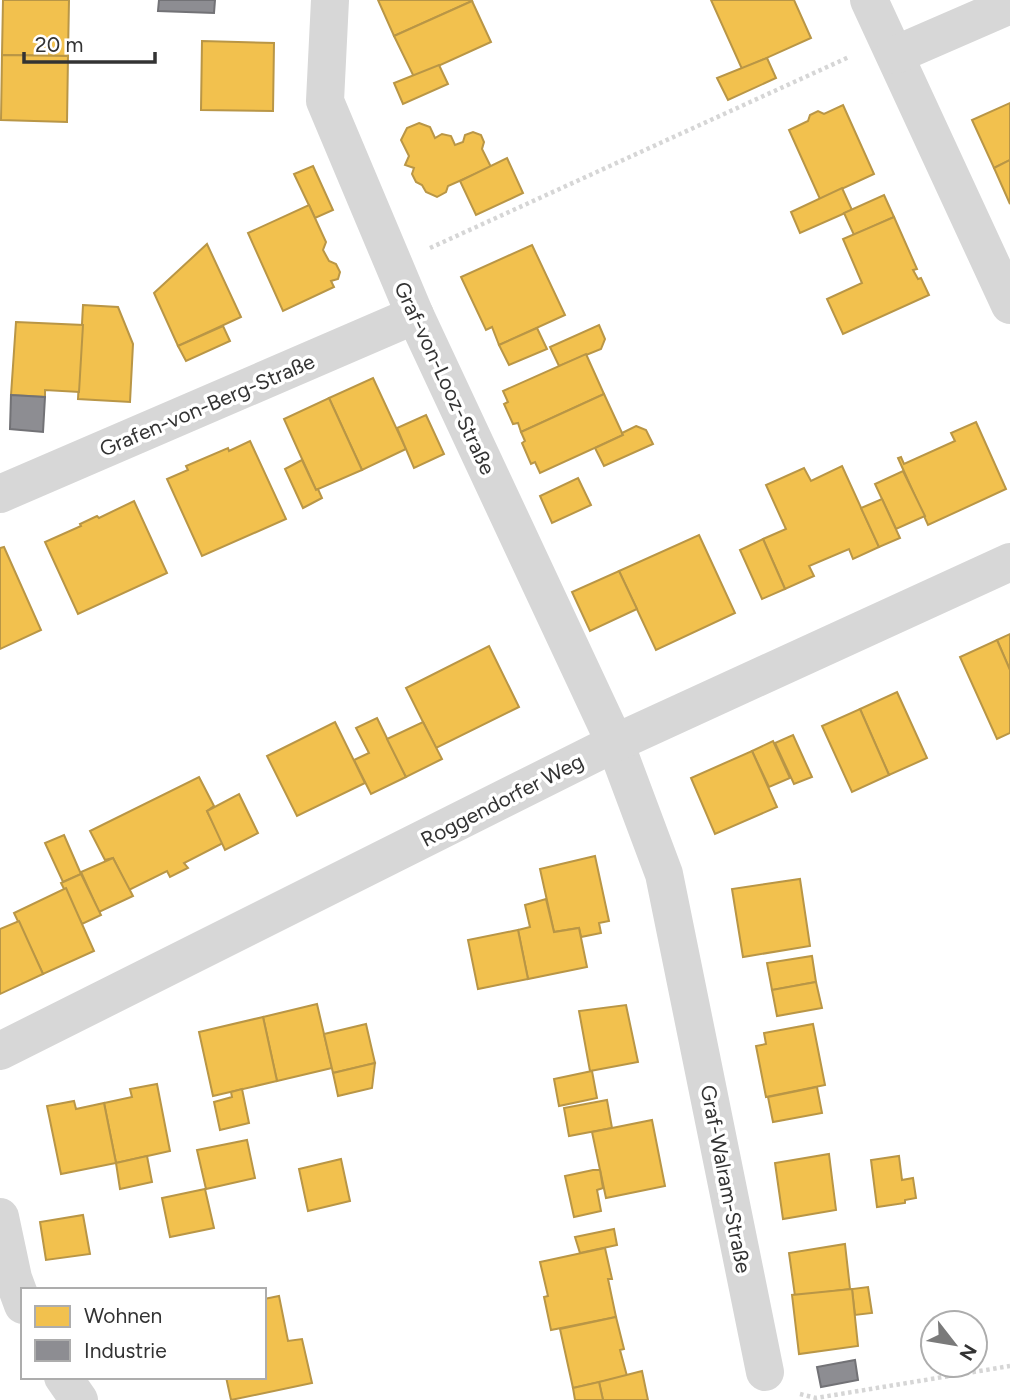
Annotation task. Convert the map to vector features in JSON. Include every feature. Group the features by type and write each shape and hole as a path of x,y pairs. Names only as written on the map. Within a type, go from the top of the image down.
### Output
{"street":[{"name":"Graf-von-Looz-Straße","path":"330,0 325,101 415,315 615,743"},
{"path":"869,0 1010,305"},
{"path":"891,47 1010,5"},
{"name":"Grafen-von-Berg-Straße","path":"0,494 415,315"},
{"name":"Roggendorfer Weg","path":"0,1051 615,743 1010,562"},
{"name":"Graf-Walram-Straße","path":"615,743 664,874 765,1372"},
{"path":"0,1217 13,1278 21,1300"},
{"path":"63,1379 79,1400"}],"path":[{"path":"394,265 891,47"},
{"path":"765,1372 791,1392 816,1398 1010,1366"}],"building: Wohnen":[{"path":"3,0 69,0 68,56 2,55"},
{"path":"378,0 471,0 472,1 394,36"},
{"path":"711,0 794,0 811,38 742,69"},
{"path":"472,1 491,42 414,77 394,36"},
{"path":"202,41 274,43 273,111 201,110"},
{"path":"2,55 68,56 67,122 1,120"},
{"path":"767,58 776,78 728,100 717,78"},
{"path":"439,65 448,84 403,104 394,83"},
{"path":"1010,103 1010,160 994,168 972,120"},
{"path":"843,105 874,174 820,199 789,130 808,121 810,115 818,111 824,114"},
{"path":"419,123 430,127 435,138 442,134 451,136 455,145 463,142 465,135 473,132 481,135 484,142 482,149 491,167 448,186 446,192 437,197 426,192 412,174 414,168 405,165 409,156 401,140 407,128"},
{"path":"507,158 523,193 476,215 460,181"},
{"path":"1010,160 1010,204 994,168"},
{"path":"313,166 333,210 315,218 294,174"},
{"path":"842,188 852,210 800,233 791,212"},
{"path":"884,195 894,217 854,235 844,213"},
{"path":"309,205 326,242 323,250 340,272 338,279 331,281 334,287 283,311 248,233"},
{"path":"894,217 917,269 913,270 918,279 921,278 929,295 843,334 827,299 862,283 843,239"},
{"path":"207,244 241,317 178,346 154,293"},
{"path":"532,245 565,315 499,345 492,327 486,330 461,277"},
{"path":"83,305 118,307 133,344 130,402 78,399"},
{"path":"16,322 83,325 79,392 45,390 45,397 11,395"},
{"path":"599,325 605,339 601,349 559,366 550,347"},
{"path":"223,326 230,341 186,361 178,346"},
{"path":"537,328 547,349 509,365 499,345"},
{"path":"586,354 604,394 521,432 518,423 513,424 504,404 508,402 503,391"},
{"path":"373,378 406,449 362,470 329,398"},
{"path":"604,394 623,435 540,473 535,462 531,464 522,443 525,441 521,432"},
{"path":"329,398 362,470 316,490 284,419"},
{"path":"426,415 444,454 414,468 397,428"},
{"path":"976,422 1006,489 928,525 898,458 901,457 904,464 955,441 951,433"},
{"path":"636,426 646,430 653,444 604,466 595,448"},
{"path":"250,441 286,519 202,556 167,479 188,470 186,466"},
{"path":"302,460 322,498 303,508 285,469"},
{"path":"842,466 879,547 853,559 849,549 809,566 814,576 785,589 763,539 786,529 766,485 804,468 811,481"},
{"path":"903,471 925,516 896,529 875,484"},
{"path":"578,478 591,505 552,523 540,496"},
{"path":"882,499 900,538 879,547 861,508"},
{"path":"134,501 167,573 78,614 45,542"},
{"path":"699,535 735,613 656,650 619,571"},
{"path":"763,539 785,589 762,599 740,550"},
{"path":"4,547 41,630 0,649 0,548"},
{"path":"619,571 637,609 590,631 572,592"},
{"path":"1010,634 1010,670 997,640"},
{"path":"997,640 1010,670 1010,733 997,739 960,657"},
{"path":"489,646 519,707 436,748 406,688"},
{"path":"897,692 927,758 889,775 860,709"},
{"path":"860,709 889,775 852,792 822,726"},
{"path":"377,718 406,777 371,794 354,760 369,753 356,728"},
{"path":"335,722 365,783 297,816 267,756"},
{"path":"423,722 442,759 406,777 387,739"},
{"path":"793,735 812,777 794,784 775,743"},
{"path":"773,741 790,778 769,787 752,751"},
{"path":"752,751 777,807 715,834 691,778"},
{"path":"199,777 214,806 207,811 223,843 184,863 188,868 170,877 167,871 129,890 113,858 105,860 90,831"},
{"path":"239,794 258,833 225,850 207,811"},
{"path":"64,835 81,874 63,882 45,843"},
{"path":"595,856 609,921 599,923 601,933 581,937 579,928 554,932 540,869"},
{"path":"113,858 133,896 99,912 81,872"},
{"path":"81,874 101,915 82,924 61,883"},
{"path":"800,879 810,946 743,957 732,889"},
{"path":"66,888 94,951 43,974 14,913"},
{"path":"546,899 554,932 579,928 587,967 528,979 518,930 530,927 525,905"},
{"path":"19,921 43,974 0,994 0,929"},
{"path":"518,930 528,979 478,989 468,940"},
{"path":"812,956 816,982 772,990 767,963"},
{"path":"816,982 822,1008 777,1016 772,990"},
{"path":"317,1004 332,1068 277,1081 263,1017"},
{"path":"626,1005 638,1062 590,1071 579,1011"},
{"path":"263,1017 277,1081 213,1096 199,1032"},
{"path":"366,1024 375,1063 333,1073 324,1034"},
{"path":"813,1024 825,1085 766,1097 756,1046 766,1044 764,1033"},
{"path":"375,1063 372,1088 338,1096 333,1073"},
{"path":"592,1071 597,1098 559,1106 554,1079"},
{"path":"157,1084 170,1151 116,1163 104,1103 132,1097 130,1089"},
{"path":"817,1087 822,1113 773,1122 768,1097"},
{"path":"242,1089 249,1123 220,1130 214,1102 232,1097 231,1092"},
{"path":"607,1100 612,1128 569,1136 564,1108"},
{"path":"74,1101 76,1109 104,1103 116,1163 61,1174 47,1106"},
{"path":"652,1120 665,1186 606,1198 592,1132"},
{"path":"247,1140 255,1178 206,1189 197,1150"},
{"path":"829,1154 836,1210 783,1219 775,1163"},
{"path":"147,1156 152,1182 120,1189 116,1163"},
{"path":"899,1156 902,1180 913,1178 916,1198 905,1200 905,1203 877,1207 871,1160"},
{"path":"341,1159 350,1201 308,1211 299,1169"},
{"path":"600,1170 603,1188 597,1190 601,1211 574,1217 565,1176"},
{"path":"205,1189 214,1228 170,1237 162,1198"},
{"path":"83,1215 90,1254 46,1260 40,1222"},
{"path":"614,1229 617,1245 580,1253 575,1237"},
{"path":"845,1244 850,1289 795,1296 789,1253"},
{"path":"605,1248 616,1317 551,1330 544,1297 548,1296 540,1262"},
{"path":"868,1287 872,1313 855,1315 852,1289"},
{"path":"852,1289 858,1346 799,1354 792,1295"},
{"path":"279,1296 288,1341 302,1339 312,1383 231,1400 226,1379 266,1379 266,1299"},
{"path":"616,1317 624,1349 620,1350 627,1376 573,1388 560,1329"},
{"path":"642,1371 648,1400 603,1400 599,1382"},
{"path":"599,1382 603,1400 575,1400 573,1388"}],"building: Industrie":[{"path":"159,0 215,0 214,13 158,11"},
{"path":"11,395 45,397 43,432 10,429"},
{"path":"855,1360 858,1380 821,1387 817,1367"}]}
